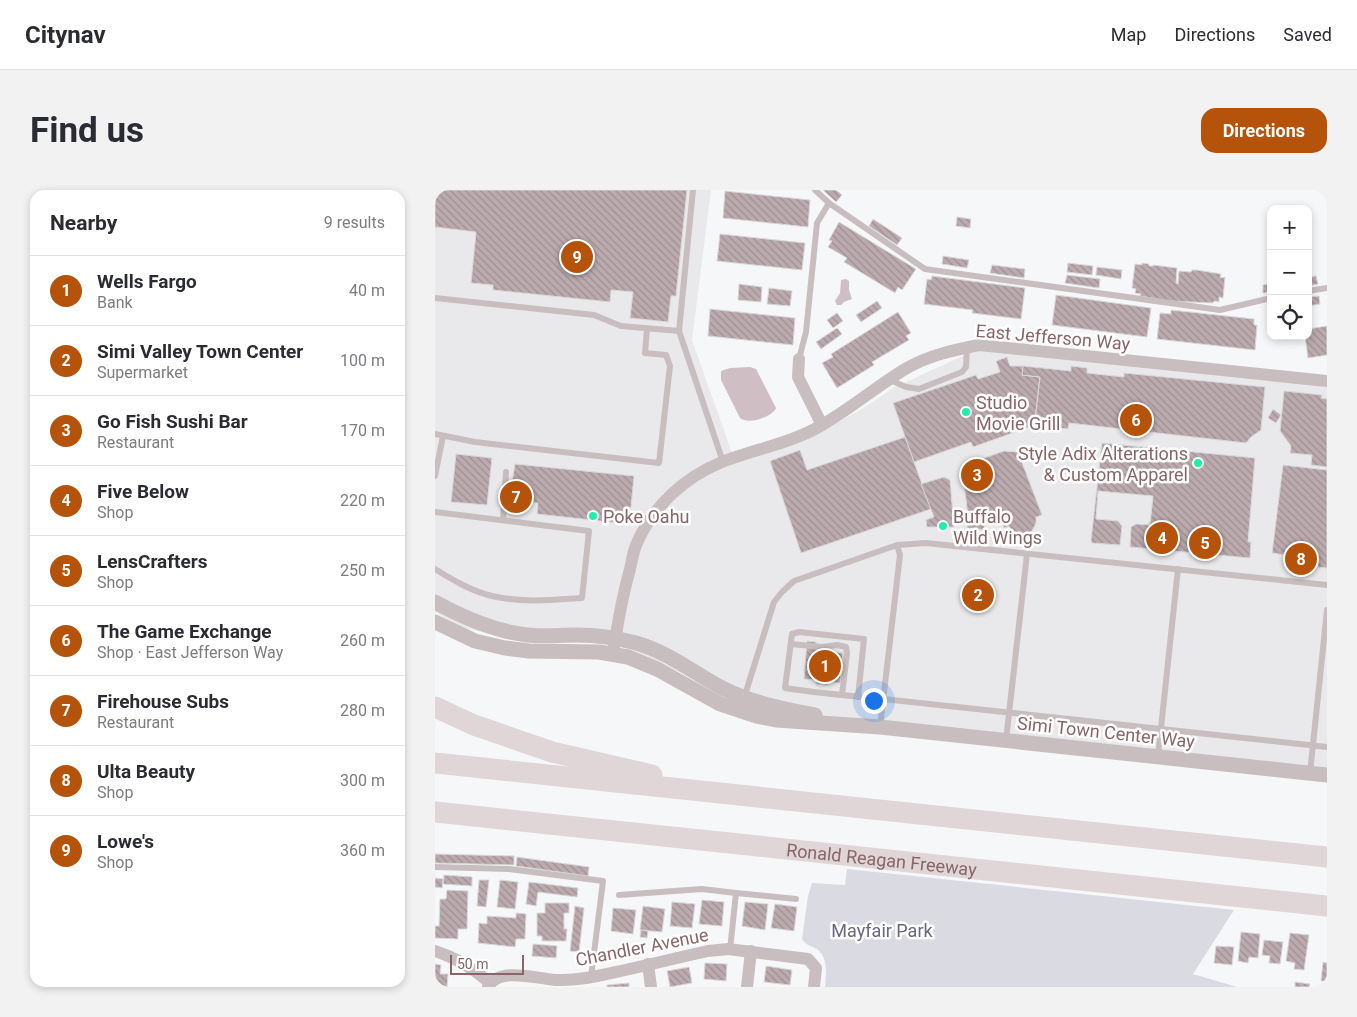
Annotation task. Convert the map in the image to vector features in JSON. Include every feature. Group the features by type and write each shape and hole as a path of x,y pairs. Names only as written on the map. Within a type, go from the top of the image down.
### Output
{"highway":[{"path":"435,707 474,725 553,752 747,796"},
{"path":"435,763 1327,857"},
{"name":"Ronald Reagan Freeway","path":"435,812 1327,906"},
{"path":"435,826 587,828"}],"street":[{"name":"East Jefferson Way","path":"614,646 627,579 637,543 653,515 672,492 702,470 799,436 822,425 907,368 931,357 952,350 979,345 1327,381"},
{"path":"799,359 798,377 822,425"},
{"name":"Simi Town Center Way","path":"435,602 464,618 495,628 525,635 585,635 614,646"},
{"name":"Simi Town Center Way","path":"435,622 475,640 505,648 529,651 639,644 667,656 742,704 776,720 880,727 1327,775"},
{"name":"Chandler Avenue","path":"489,985 497,977 508,974 557,980 591,978 708,951 731,950 808,958 816,968 814,987"},
{"path":"435,951 451,956 472,967 489,985"},
{"path":"747,987 751,952"},
{"path":"648,964 651,987"}],"lane":[{"path":"693,190 679,331 723,462"},
{"path":"815,190 829,203 914,263 925,268 1220,310 1267,299"},
{"path":"799,359 806,332 817,223 829,203"},
{"path":"1312,290 1327,288"},
{"path":"435,298 594,315 621,326 679,331"},
{"path":"435,434 475,442 659,463 670,366 666,356 645,352 647,328"},
{"path":"890,380 905,387 919,389 962,372 966,366 967,347"},
{"path":"435,476 443,436"},
{"path":"503,520 506,472"},
{"path":"435,512 589,531 582,598 539,601 492,596 459,583 435,569"},
{"path":"742,704 774,602 782,592 794,581 897,545 926,543 1327,585"},
{"path":"880,727 900,555 897,545"},
{"path":"1006,740 1027,554"},
{"path":"1158,756 1178,570"},
{"path":"1311,773 1327,610"},
{"path":"859,697 864,638 799,632 792,634 785,688 859,697 1327,747"},
{"path":"791,644 822,647 837,645 846,647 842,695"},
{"path":"435,867 509,869 603,881 591,978"},
{"path":"619,895 702,889 796,899"},
{"path":"731,950 736,893"}],"shaded area":[{"path":"435,190 711,190 692,340 733,456 690,475 632,546 610,643 527,642 460,627 435,612"},
{"path":"846,279 849,281 852,299 837,305 835,301 840,293 841,280"},
{"path":"978,349 1327,384 1327,774 762,711 619,644 640,546 661,510 691,481 723,465 821,432 862,409 895,387"},
{"path":"750,367 756,369 776,408 765,417 748,421 740,418 721,380 721,371 730,368"}],"green space":[{"name":"Mayfair Park","path":"847,869 1234,910 1193,974 1237,987 825,987 825,960 819,951 806,944 802,939 808,896 812,883 845,885"}],"building":[{"path":"435,190 687,190 676,296 671,296 668,322 630,318 633,292 611,290 610,302 493,290 493,285 471,283 476,232 435,227"},
{"path":"823,190 836,190 842,195 836,202"},
{"path":"725,191 810,200 808,227 723,218"},
{"path":"957,217 971,219 970,228 956,226"},
{"path":"873,219 902,238 897,245 869,226"},
{"path":"839,222 916,269 902,290 898,287 895,293 844,262 847,258 828,247 832,241 829,240"},
{"path":"720,234 805,243 802,270 717,261"},
{"path":"943,256 969,260 967,268 942,264"},
{"path":"1068,263 1093,266 1092,275 1067,272"},
{"path":"1142,263 1149,264 1149,266 1177,268 1176,283 1178,284 1179,271 1191,272 1192,270 1197,270 1221,274 1220,278 1225,277 1223,298 1219,297 1219,302 1214,301 1213,303 1170,301 1140,296 1141,294 1135,293 1136,289 1132,288 1135,264 1142,265"},
{"path":"992,265 1025,269 1024,278 990,273"},
{"path":"1097,267 1122,270 1121,279 1096,275"},
{"path":"1067,275 1100,279 1099,288 1065,283"},
{"path":"932,276 1025,288 1021,319 972,313 973,310 924,304 927,279 931,280"},
{"path":"1312,276 1316,276 1318,284 1312,285"},
{"path":"739,284 762,287 761,302 738,300"},
{"path":"1267,284 1267,292 1263,293 1263,285"},
{"path":"769,288 792,291 790,306 767,304"},
{"path":"1056,295 1151,308 1147,337 1052,325"},
{"path":"1319,296 1320,304 1312,305 1312,297"},
{"path":"877,301 882,308 861,322 856,315"},
{"path":"710,309 795,318 793,345 708,336"},
{"path":"1171,310 1254,319 1254,325 1257,325 1255,350 1157,339 1160,313 1171,314"},
{"path":"898,312 911,333 906,336 909,340 872,362 874,365 837,388 822,363 833,357 831,354"},
{"path":"837,313 843,321 833,328 827,320"},
{"path":"1327,326 1327,355 1308,358 1306,340 1312,340 1312,328"},
{"path":"837,328 842,334 821,349 816,342"},
{"name":"Studio Movie Grill","path":"1007,357 1010,366 1025,366 1022,375 1040,377 1035,421 1038,424 973,447 971,442 914,462 893,403 976,375 978,379 1000,372 996,361"},
{"path":"1023,366 1071,371 1071,366 1087,368 1087,373 1124,377 1124,373 1265,387 1261,430 1246,443 1069,423 1068,429 1049,427 1049,423 1035,421 1040,377 1022,375"},
{"path":"1284,391 1322,395 1321,398 1327,399 1327,467 1311,465 1312,455 1290,453 1291,446 1280,431"},
{"path":"1273,409 1281,415 1276,423 1268,418"},
{"path":"905,437 931,509 801,553 770,461 800,450 807,470"},
{"path":"1102,443 1255,458 1248,542 1251,542 1250,558 1130,547 1131,527 1136,524 1150,525 1153,496 1098,491 1096,519 1118,521 1122,526 1120,545 1092,543"},
{"path":"1004,451 1018,452 1042,515 1036,517 1036,523 1031,533 1019,536 1013,533 1009,526 1004,528 1001,519 985,525 984,530 967,528 968,516 962,466"},
{"path":"456,454 492,458 487,505 451,502"},
{"path":"515,464 634,476 631,507 619,523 537,514 538,503 509,501"},
{"path":"1283,465 1327,470 1327,568 1291,564 1292,556 1272,553"},
{"path":"944,477 950,480 954,527 927,527 926,520 934,517 921,484"},
{"path":"807,641 816,642 816,650 843,653 840,683 816,684 817,680 804,679"},
{"path":"435,854 514,856 514,865 435,863"},
{"path":"517,857 589,867 588,876 516,866"},
{"path":"444,875 472,877 472,886 443,884"},
{"path":"435,878 443,879 442,888 435,887"},
{"path":"479,880 489,880 486,907 477,906"},
{"path":"500,880 518,882 515,909 497,907"},
{"path":"529,882 578,888 577,897 538,892 536,906 526,904"},
{"path":"447,890 468,891 467,929 458,929 458,939 435,938 435,926 439,926 440,899 446,899"},
{"path":"702,900 724,902 722,926 699,924"},
{"path":"672,902 695,904 692,928 670,926"},
{"path":"745,902 768,904 765,930 742,926"},
{"path":"545,903 569,903 569,913 564,913 564,929 567,929 566,941 542,941 542,936 537,936 537,913 545,913"},
{"path":"775,904 797,907 794,931 771,928"},
{"path":"575,906 584,908 579,952 570,951"},
{"path":"643,906 665,909 662,932 640,930"},
{"path":"613,908 636,910 633,934 611,931"},
{"path":"516,913 526,914 525,939 516,939 515,947 478,943 479,923 487,924 487,916 516,918"},
{"path":"641,930 648,931 647,938 640,937"},
{"path":"1241,932 1260,934 1258,958 1249,957 1248,963 1238,961"},
{"path":"1290,933 1309,935 1304,970 1294,969 1295,963 1286,961"},
{"path":"1264,940 1283,942 1280,964 1269,963 1270,956 1262,955"},
{"path":"533,944 557,946 556,958 532,956"},
{"path":"1216,946 1234,947 1232,965 1214,963"},
{"path":"1323,962 1327,963 1327,981 1321,981"},
{"path":"705,963 727,964 726,981 704,979"},
{"path":"435,964 441,965 440,974 448,974 447,987 435,987"},
{"path":"766,966 792,970 790,985 764,982"},
{"path":"689,967 692,983 670,987 667,971"},
{"path":"1295,982 1310,984 1309,987 1295,987"},
{"path":"629,983 629,987 607,987 607,985"}],"place":[{"name":"Lowe's","path":"577,257"},
{"name":"Studio Movie Grill","path":"966,412"},
{"name":"The Game Exchange","path":"1136,420"},
{"name":"Style Adix Alterations & Custom Apparel","path":"1198,463"},
{"name":"Go Fish Sushi Bar","path":"977,475"},
{"name":"Firehouse Subs","path":"516,497"},
{"name":"Poke Oahu","path":"593,516"},
{"name":"Buffalo Wild Wings","path":"943,526"},
{"name":"Five Below","path":"1162,538"},
{"name":"LensCrafters","path":"1205,543"},
{"name":"Ulta Beauty","path":"1301,559"},
{"name":"Simi Valley Town Center","path":"978,595"},
{"name":"Wells Fargo","path":"825,666"}]}
